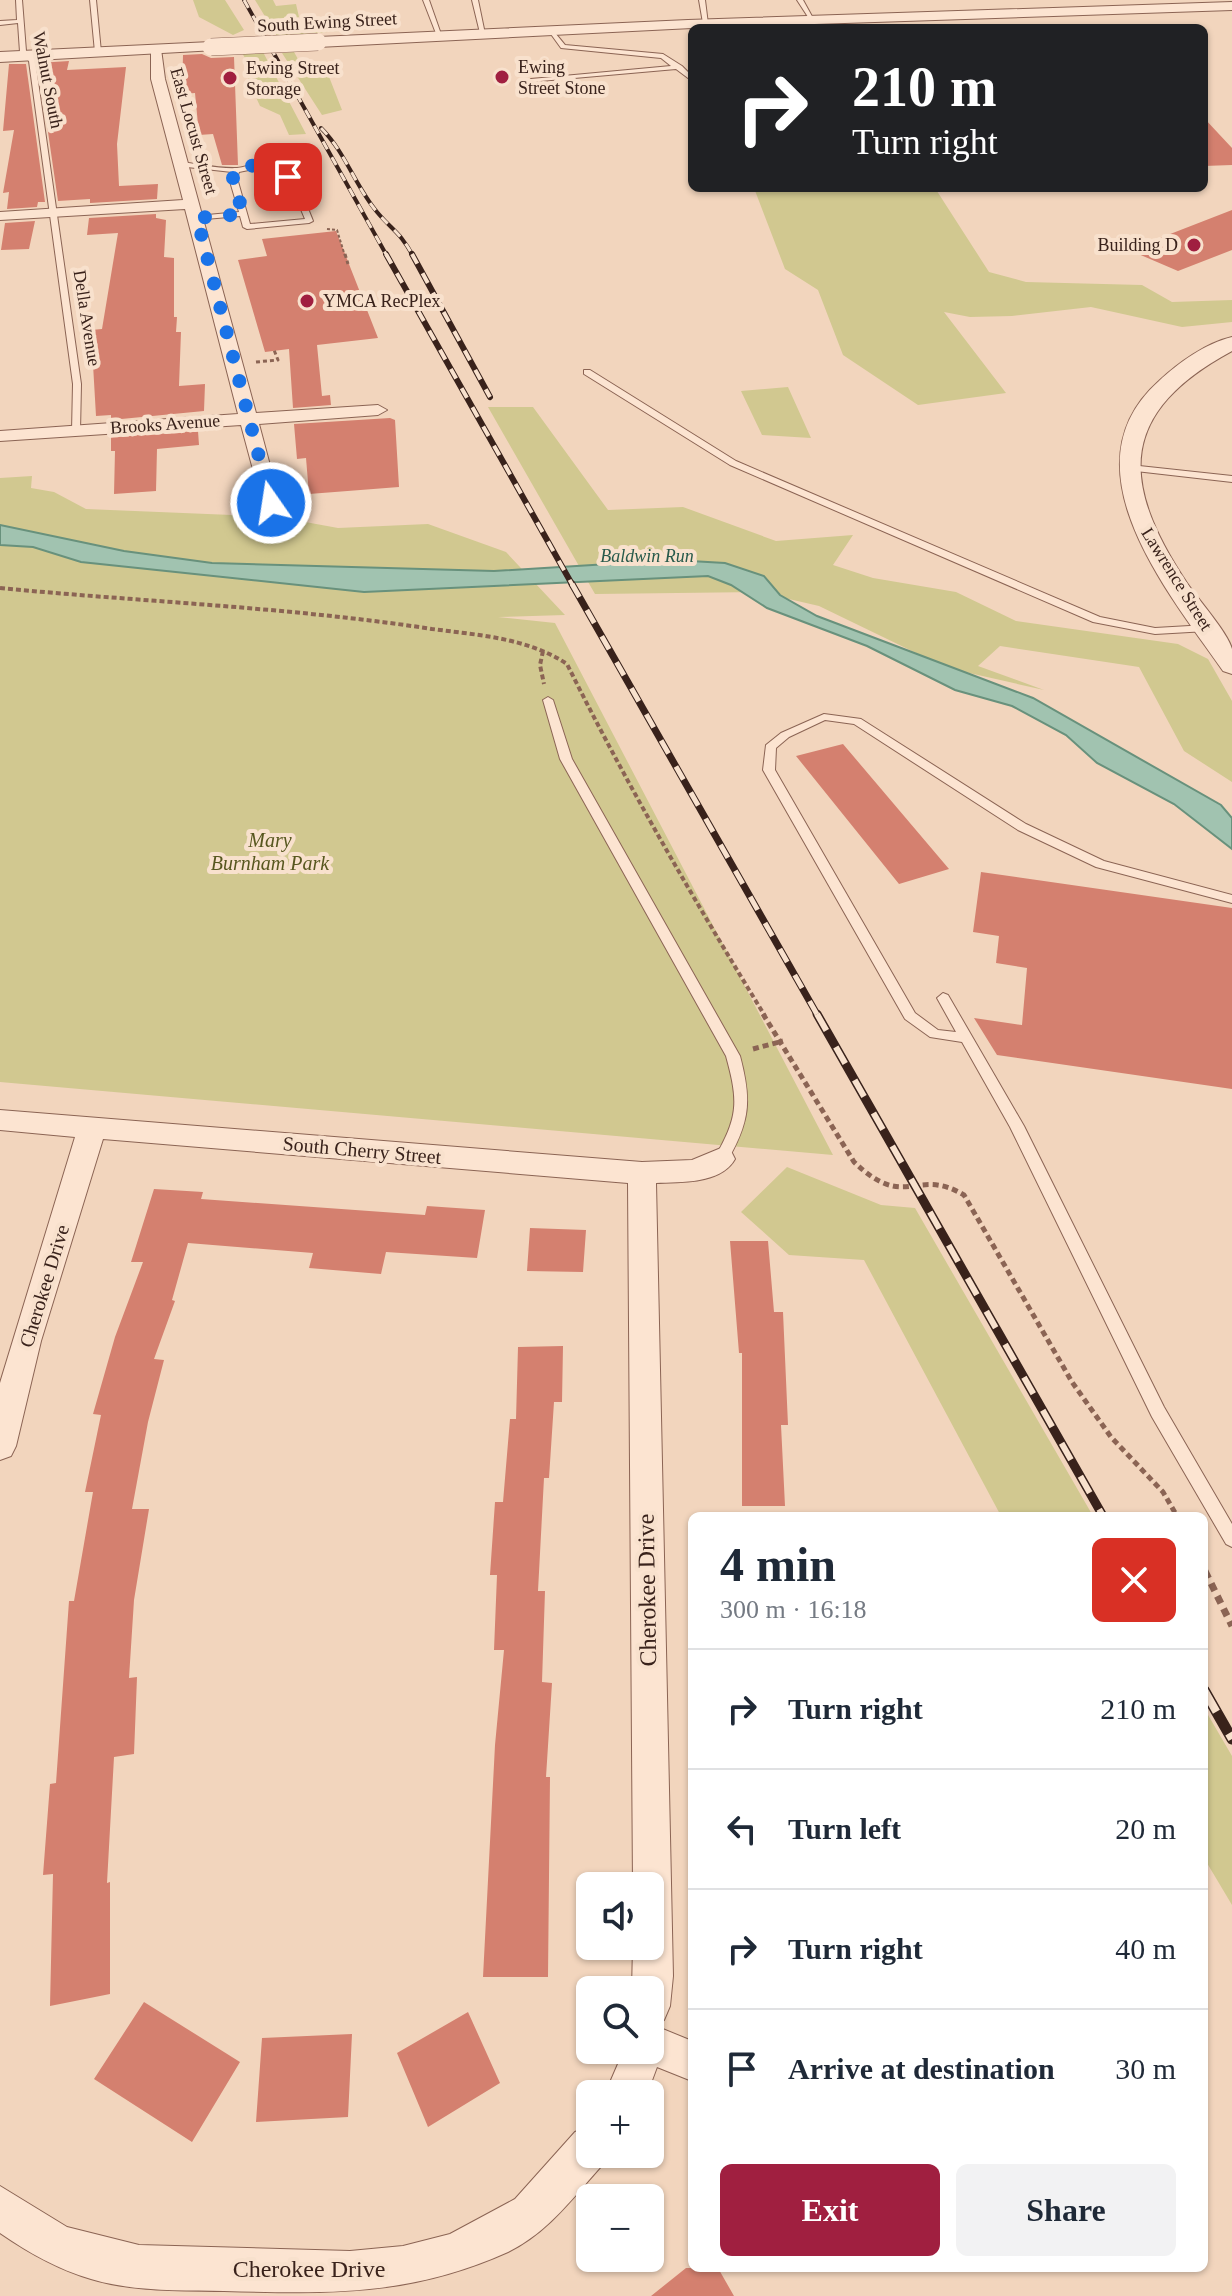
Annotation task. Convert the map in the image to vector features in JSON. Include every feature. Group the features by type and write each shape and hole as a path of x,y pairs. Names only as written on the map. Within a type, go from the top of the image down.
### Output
{"street":[{"name":"South Ewing Street","path":"0,57 706,23 880,23 1232,6"},
{"name":"East Locust Street","path":"155,49 158,79 196,211 271,503"},
{"path":"0,216 196,211"},
{"name":"Lawrence Street","path":"1232,343 1196,362 1156,396 1137,423 1130,468 1134,499 1142,522 1164,564 1232,666"},
{"name":"Brooks Avenue","path":"0,436 378,410"},
{"name":"South Cherry Street","path":"0,1120 642,1173 695,1171 721,1159"},
{"name":"Cherokee Drive","path":"0,1446 26,1341 92,1128"},
{"name":"Cherokee Drive","path":"642,1173 652,1976"},
{"path":"664,2050 688,2059"},
{"name":"Cherokee Drive","path":"0,2207 54,2244 93,2258 139,2267 350,2273 403,2268 453,2255 495,2236 530,2214 576,2163"}],"lane":[{"name":"Walnut South","path":"19,0 23,52 32,60 31,73 39,101 53,213"},
{"path":"93,0 98,52"},
{"path":"426,0 440,36"},
{"path":"475,0 483,33"},
{"path":"702,0 706,23"},
{"path":"800,0 820,22"},
{"path":"0,23 21,21"},
{"path":"551,30 563,47 663,56 688,75"},
{"path":"531,81 680,67"},
{"path":"181,164 236,170 247,166 275,167 288,177 309,221 247,227 233,178 236,170"},
{"path":"196,211 243,214"},
{"name":"Della Avenue","path":"53,213 77,384 76,431"},
{"path":"587,372 733,463 1097,620 1155,631 1207,628"},
{"path":"1130,468 1232,479"},
{"path":"548,700 566,759 733,1056 744,1094 740,1130 721,1159"},
{"path":"966,1038 935,1034 910,1016 769,770 770,747 785,735 824,717 857,721 1022,827 1100,864 1232,899"},
{"path":"943,998 1017,1126 1158,1412 1232,1539"}],"path":[{"path":"309,221 324,229 337,229 348,264"},
{"path":"256,362 278,360 274,350"},
{"path":"543,651 540,665 548,700"},
{"path":"1208,1577 1232,1626"}],"green space":[{"path":"193,0 225,0 244,30 233,35 199,17"},
{"path":"255,0 273,0 276,6 296,4 299,17 286,21 291,29 351,25 353,30 277,36"},
{"path":"263,52 306,134 289,135 280,115 260,106 248,80 248,63 242,53"},
{"path":"294,52 303,68 326,69 342,110 322,115 282,53"},
{"path":"756,192 938,192 989,272 1026,282 1142,285 1172,302 1232,300 1232,322 1182,327 1091,307 1012,316 970,317 944,312 1006,393 918,405 843,355 818,290 785,269"},
{"path":"788,387 811,438 762,435 741,391"},
{"path":"488,407 533,407 608,510 683,507 776,541 853,535 833,565 873,578 956,592 1016,621 1178,644 1208,659 1232,701 1232,782 1184,751 1139,667 1000,646 978,666 1044,690 947,668 819,606 759,592 595,594"},
{"name":"Mary Burnham Park","path":"32,476 31,488 54,492 86,509 278,517 338,528 428,524 506,552 565,615 498,617 555,623 833,1155 0,1082 0,478"},
{"path":"787,1167 881,1205 915,1208 1091,1512 999,1512 864,1260 789,1255 741,1212"},
{"path":"1208,1715 1232,1756 1232,1905 1208,1865"}],"shaded area":[{"path":"0,525 124,551 212,563 494,571 673,560 725,563 764,576 780,595 817,616 1033,698 1221,805 1232,818 1232,849 1174,804 1097,763 1066,735 1012,706 955,690 867,646 767,608 731,585 708,576 364,592 81,562 33,547 0,545"}],"building":[{"path":"202,54 211,58 234,57 238,165 222,165 213,134 199,135 195,93 182,94 183,55"},
{"path":"69,61 67,70 126,67 117,144 119,186 158,184 157,199 90,203 90,199 58,201 38,63"},
{"path":"9,64 26,64 45,202 38,202 37,207 7,209 9,192 3,193 14,130 3,131"},
{"path":"1208,122 1232,148 1232,165 1208,166"},
{"name":"Building D","path":"1232,210 1232,250 1178,271 1129,250"},
{"path":"156,214 156,218 166,220 164,257 174,258 174,317 177,317 176,332 181,332 179,386 205,384 204,411 111,420 111,415 96,416 91,330 102,329 118,233 87,235 89,218"},
{"path":"35,221 29,249 1,250 5,223"},
{"name":"YMCA RecPlex","path":"336,231 378,338 317,345 322,396 330,395 331,405 293,408 289,349 265,352 238,260 267,256 262,239"},
{"path":"395,420 399,487 309,494 306,458 297,459 294,424"},
{"path":"198,431 199,445 157,449 156,491 114,494 115,451 111,451 111,437"},
{"path":"843,744 949,869 899,884 796,756"},
{"path":"981,872 1232,908 1232,1089 997,1055 974,1018 1022,1025 1027,968 996,963 999,936 973,932"},
{"path":"154,1189 203,1192 201,1199 425,1215 427,1206 485,1210 477,1258 386,1252 381,1274 309,1268 313,1253 188,1243 172,1300 175,1301 154,1359 164,1360 148,1422 132,1509 149,1509 134,1600 129,1678 137,1677 134,1754 114,1757 107,1883 110,1882 110,1994 50,2006 53,1874 43,1875 50,1784 56,1783 69,1601 74,1601 93,1492 85,1492 101,1415 93,1414 115,1337 143,1262 131,1262"},
{"path":"530,1228 586,1230 583,1272 527,1271"},
{"path":"730,1241 768,1241 774,1312 783,1312 788,1425 781,1425 785,1506 742,1506 742,1353 739,1353"},
{"path":"563,1346 562,1402 554,1402 549,1478 544,1478 538,1591 545,1591 542,1682 552,1683 546,1777 550,1777 548,1977 483,1977 495,1745 504,1650 494,1650 497,1575 490,1575 495,1502 503,1502 510,1419 516,1419 518,1347"},
{"path":"144,2002 240,2062 192,2142 94,2079"},
{"path":"468,2012 500,2083 428,2127 397,2053"},
{"path":"352,2034 348,2117 256,2122 262,2038"},
{"path":"688,2268 688,2272 720,2272 734,2296 651,2296"}],"railway":[{"path":"244,0 387,256"},
{"path":"321,128 337,148 369,202 412,254"},
{"path":"386,254 573,586"},
{"path":"412,254 490,397"},
{"path":"572,584 818,1016"},
{"path":"817,1014 1101,1512"},
{"path":"1208,1697 1232,1739"}],"place":[{"name":"Ewing Street Stone","path":"502,77"},
{"name":"Ewing Street Storage","path":"230,78"},
{"name":"Building D","path":"1194,245"},
{"name":"YMCA RecPlex","path":"307,301"}],"route":[{"path":"271,503 197,218 243,214 233,178 236,170 263,165 275,167 288,177"}],"water label":[{"name":"Baldwin Run","path":"647,556"}]}
